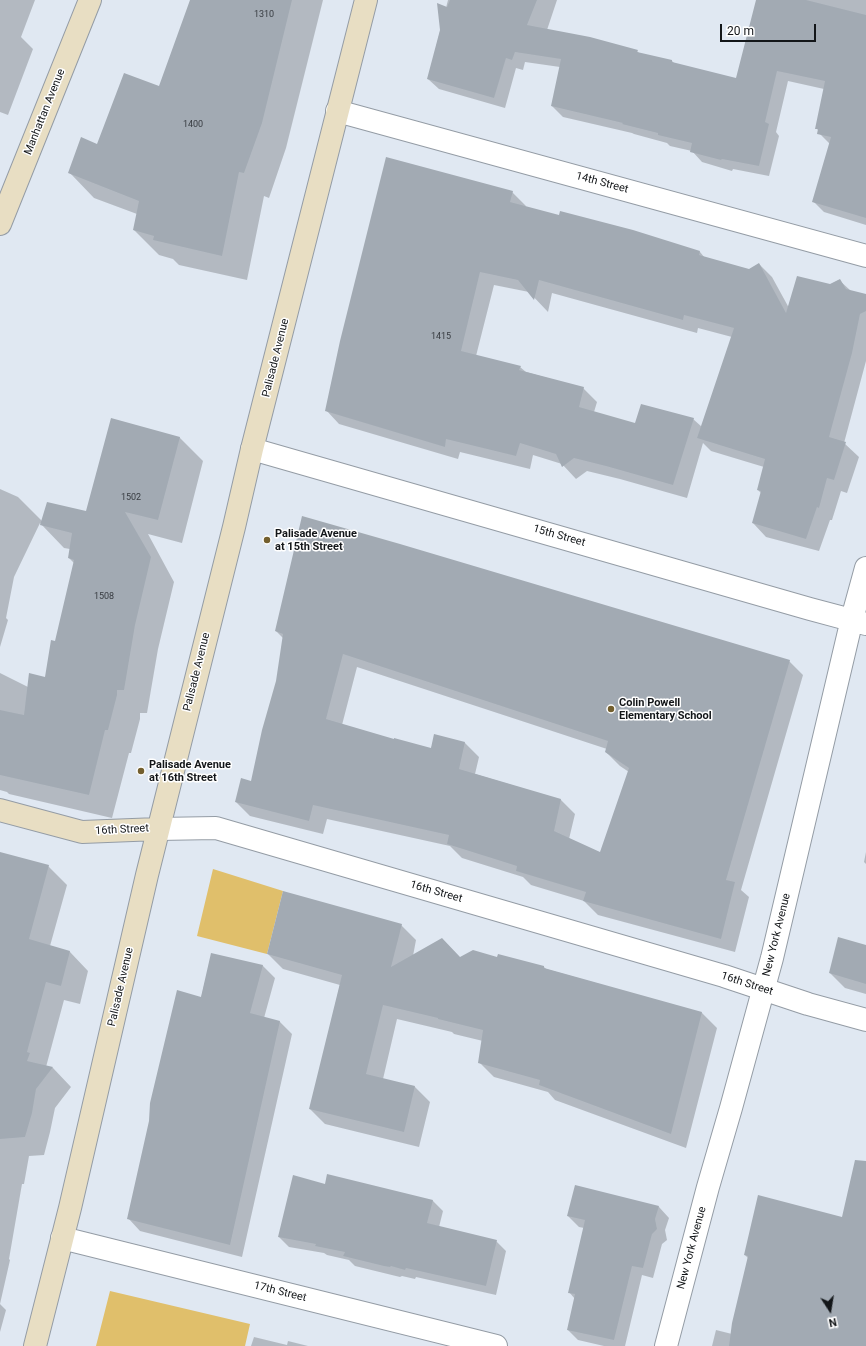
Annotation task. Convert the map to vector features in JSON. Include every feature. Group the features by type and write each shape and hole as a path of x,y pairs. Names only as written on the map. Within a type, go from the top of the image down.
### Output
{"main road":[{"name":"Manhattan Avenue","path":"0,224 90,0"},
{"name":"Palisade Avenue","path":"35,1346 62,1238 158,829 234,527 252,449 366,0"},
{"name":"16th Street","path":"0,810 82,832 158,829"}],"street":[{"name":"14th Street","path":"338,112 866,256"},
{"name":"15th Street","path":"252,449 859,622"},
{"name":"New York Avenue","path":"666,1346 708,1187 764,989 859,622 866,568"},
{"name":"16th Street","path":"158,829 216,828 724,976 808,1004 866,1020"},
{"name":"17th Street","path":"62,1238 496,1346"}],"shaded area":[{"path":"213,869 283,891 267,954 197,936"},
{"path":"110,1291 250,1324 245,1346 96,1346"}],"building":[{"path":"190,0 292,0 262,123 244,173 239,172 222,256 153,240 154,236 133,230 139,201 68,173 81,137 97,144 124,73 159,86"},
{"path":"450,0 537,0 527,25 590,37 638,50 637,52 672,60 672,62 736,78 756,0 806,0 866,15 866,218 812,202 831,137 817,134 818,129 815,129 825,81 777,71 765,122 769,124 759,166 721,160 690,152 692,143 658,135 658,133 622,124 623,123 551,106 561,59 515,52 512,60 506,58 494,98 427,79 440,30 437,3 447,7"},
{"path":"386,157 513,191 510,202 559,215 560,211 633,230 700,251 699,255 749,269 759,263 786,313 797,276 830,284 840,279 846,289 866,294 866,311 860,314 852,353 829,437 846,442 834,480 827,478 819,508 817,507 806,539 752,523 761,491 757,490 765,459 697,438 734,328 684,315 683,320 539,280 534,300 518,280 480,272 461,351 521,366 519,370 584,387 579,407 635,423 641,404 694,418 673,485 574,458 562,467 556,454 520,443 516,456 446,439 445,447 325,411 340,341"},
{"path":"111,418 180,437 158,520 125,512 151,557 135,625 124,690 117,690 108,730 105,730 89,795 0,775 0,710 24,715 29,673 45,677 51,640 55,641 74,560 68,558 72,533 40,525 47,502 86,511"},
{"name":"Colin Powell Elementary School","path":"302,516 790,660 726,880 735,882 721,939 583,901 586,892 516,871 517,866 447,844 449,835 313,805 309,821 235,802 241,778 251,781 262,730 276,681 283,634 275,631","holes":["343,654 608,741 605,752 629,768 600,852 554,831 561,799 459,769 465,742 434,734 431,748 326,719"]},
{"path":"0,852 49,865 29,939 70,951 61,986 46,982 27,1052 30,1053 27,1061 53,1067 36,1089 32,1113 25,1137 0,1139"},
{"path":"283,891 402,924 391,967 442,938 460,957 473,950 497,957 498,954 702,1012 671,1134 539,1085 540,1080 478,1063 483,1030 383,1005 366,1074 415,1086 404,1132 309,1109 342,975 267,954"},
{"path":"838,937 866,945 866,984 829,973"},
{"path":"211,953 263,965 250,1013 280,1021 230,1245 127,1219 149,1121 150,1103 177,990 201,997"},
{"path":"855,1160 866,1161 866,1346 729,1346 732,1323 748,1256 744,1255 758,1195 842,1217"},
{"path":"327,1174 433,1200 427,1223 497,1240 486,1286 406,1268 405,1270 391,1266 384,1266 343,1256 345,1252 315,1246 316,1244 278,1237 293,1175 325,1184"},
{"path":"575,1185 659,1206 655,1219 657,1229 652,1234 643,1268 632,1266 614,1340 567,1330 575,1294 568,1293 585,1220 567,1216"}],"place":[{"name":"Palisade Avenue at 15th Street","path":"267,540"},
{"name":"Colin Powell Elementary School","path":"611,709"},
{"name":"Palisade Avenue at 16th Street","path":"141,771"}]}
